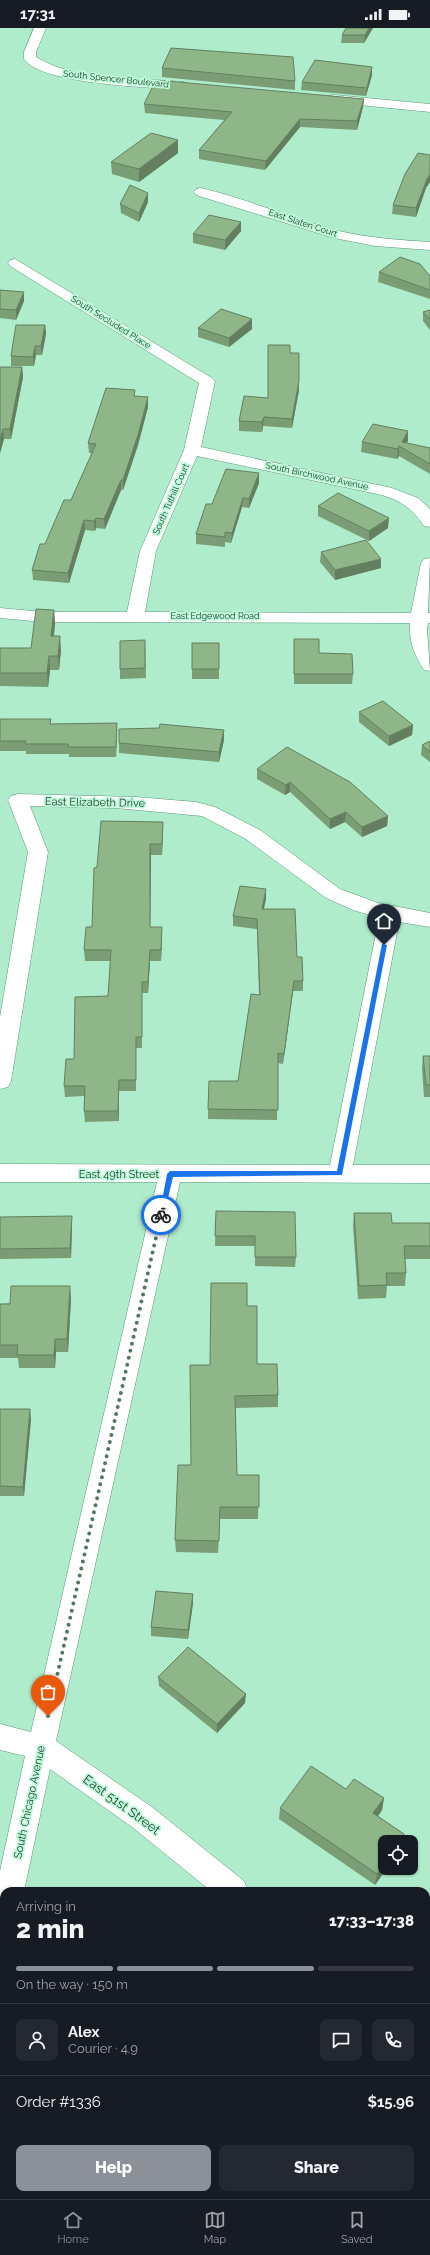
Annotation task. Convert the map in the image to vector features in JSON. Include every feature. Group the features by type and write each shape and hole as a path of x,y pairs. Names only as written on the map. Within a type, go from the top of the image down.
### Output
{"street":[{"name":"South Spencer Boulevard","path":"40,28 30,52 30,59 37,65 54,72 78,76 195,87"},
{"path":"320,98 430,108"},
{"name":"East Slaten Court","path":"201,192 251,205 322,231 372,242 430,246"},
{"name":"South Secluded Place","path":"15,263 207,382"},
{"name":"South Tuthill Court","path":"135,616 148,551 192,450 207,382"},
{"name":"South Birchwood Avenue","path":"192,450 386,491 408,498 418,505 422,508 430,522"},
{"path":"430,563 425,618 419,635 422,651 430,666"},
{"name":"East Edgewood Road","path":"0,612 44,617 135,616 425,618"},
{"name":"East Elizabeth Drive","path":"0,1081 38,852 18,800 148,803 207,811 234,822 262,839 323,887 357,903 390,915 430,920"},
{"path":"340,1173 390,915"},
{"name":"East 49th Street","path":"0,1173 430,1174"},
{"name":"South Chicago Avenue","path":"11,1887 170,1174"},
{"name":"East 51st Street","path":"0,1737 41,1747 142,1817 229,1887"}],"building":[{"path":"346,28 369,28 365,35 342,35"},
{"path":"171,48 293,57 295,81 162,68"},
{"path":"315,60 372,67 367,88 302,82"},
{"path":"156,80 364,99 357,121 300,119 266,161 199,150 232,112 144,104"},
{"path":"151,133 178,140 139,169 111,162"},
{"path":"418,153 430,155 430,174 416,208 393,205 405,174"},
{"path":"130,185 148,193 139,213 120,204"},
{"path":"209,215 241,222 225,240 193,234"},
{"path":"400,257 420,264 430,276 430,290 379,272"},
{"path":"0,290 24,292 16,310 0,309"},
{"path":"221,309 252,319 229,338 198,328"},
{"path":"430,310 430,319 423,312"},
{"path":"16,325 45,325 41,346 35,346 33,357 11,356"},
{"path":"268,345 290,345 290,353 299,353 299,381 292,419 264,417 262,422 239,421 244,396 268,398"},
{"path":"0,367 22,367 10,429 3,429 0,440"},
{"path":"106,388 135,390 134,396 148,397 138,435 123,480 121,480 104,519 96,518 94,521 84,520 68,573 32,570 40,544 45,544 64,500 71,500 96,444 88,443"},
{"path":"373,424 408,431 402,442 430,448 430,464 399,446 398,449 362,442"},
{"path":"226,469 259,473 249,499 243,498 232,533 225,532 225,537 196,534 206,504 212,504"},
{"path":"338,493 389,518 369,531 318,506"},
{"path":"366,540 381,559 335,570 321,552"},
{"path":"36,609 54,610 51,636 60,636 58,656 49,656 47,673 0,673 0,648 31,648"},
{"path":"294,639 319,639 319,653 352,654 353,674 294,674"},
{"path":"145,640 145,668 120,669 120,641"},
{"path":"192,643 219,643 219,669 192,669"},
{"path":"383,701 413,725 389,736 359,712"},
{"path":"0,719 51,719 50,724 117,723 116,747 68,747 68,744 25,744 26,741 0,741"},
{"path":"160,724 224,730 219,752 119,743 119,729 159,728"},
{"path":"430,741 430,752 422,745"},
{"path":"287,747 350,782 388,816 362,827 346,812 330,819 290,782 286,785 257,769"},
{"path":"101,821 163,822 162,844 150,844 150,927 162,927 161,950 150,950 148,982 142,982 142,1037 136,1037 136,1080 119,1080 118,1111 84,1111 85,1086 64,1086 66,1059 74,1059 75,997 108,996 111,950 84,950 86,927 92,927 94,868 97,867"},
{"path":"240,886 266,889 262,909 295,909 297,957 302,957 303,981 294,981 284,1054 278,1053 278,1110 208,1109 209,1081 238,1081 251,994 260,995 257,919 233,916"},
{"path":"423,1056 430,1056 430,1085 426,1085"},
{"path":"216,1211 295,1212 296,1257 255,1257 255,1236 215,1236"},
{"path":"354,1213 391,1213 392,1223 430,1223 430,1246 404,1246 406,1273 386,1273 387,1285 359,1286"},
{"path":"72,1216 70,1248 0,1249 0,1217"},
{"path":"211,1283 247,1283 247,1306 257,1306 257,1364 277,1364 278,1395 235,1396 237,1475 259,1475 259,1507 220,1507 219,1541 175,1540 178,1465 191,1465 190,1365 210,1365"},
{"path":"11,1286 70,1286 67,1339 55,1339 54,1355 17,1355 18,1345 0,1345 0,1304 10,1304"},
{"path":"0,1409 30,1409 23,1487 0,1486"},
{"path":"156,1591 193,1594 188,1630 151,1627"},
{"path":"188,1647 246,1694 217,1724 158,1677"},
{"path":"311,1766 346,1789 354,1779 384,1798 373,1813 404,1834 378,1835 377,1874 280,1808"}],"way so far":[{"path":"48,1716 161,1215"}],"route":[{"path":"161,1215 170,1174 340,1173 384,945"}]}
